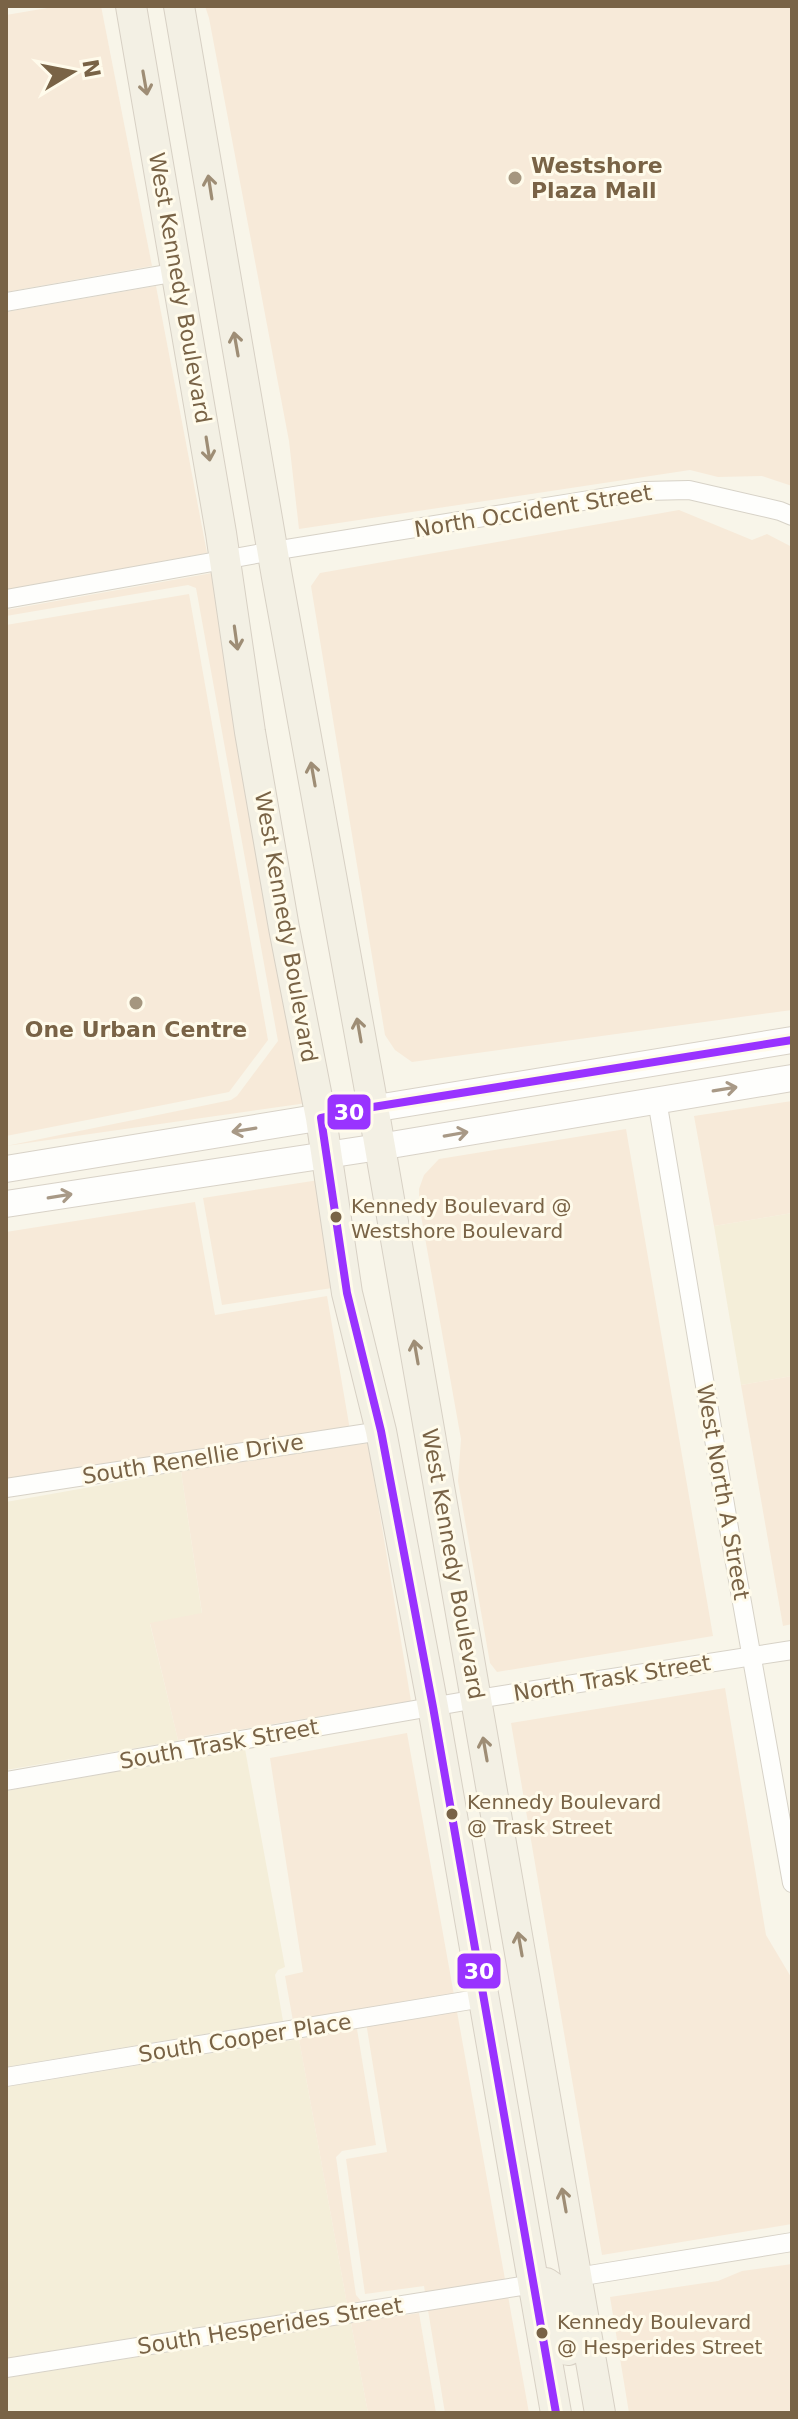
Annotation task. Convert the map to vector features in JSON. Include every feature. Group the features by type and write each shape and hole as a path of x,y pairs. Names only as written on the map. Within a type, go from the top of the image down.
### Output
{"main road":[{"name":"West Kennedy Boulevard","path":"131,6 178,272 263,807 321,1118 350,1305 381,1431 433,1707 556,2413"},
{"path":"155,6 184,40"},
{"name":"West Kennedy Boulevard","path":"179,6 477,1699 598,2413"},
{"path":"178,272 223,264"},
{"path":"6,1169 792,1040"},
{"path":"6,1204 379,1147 792,1078"},
{"path":"504,2113 521,2146 530,2175 551,2273 558,2277 577,2277"},
{"path":"534,2284 546,2283 556,2290 570,2361 578,2383 598,2413"}],"street":[{"path":"6,302 178,272"},
{"name":"North Occident Street","path":"6,599 273,551 645,491 689,490 792,516"},
{"name":"West North A Street","path":"657,1100 792,1883"},
{"name":"South Renellie Drive","path":"6,1488 381,1431"},
{"name":"North Trask Street","path":"433,1707 792,1650"},
{"name":"South Trask Street","path":"6,1781 433,1707"},
{"name":"South Cooper Place","path":"6,2077 483,1998"},
{"path":"577,2277 792,2242"},
{"name":"South Hesperides Street","path":"6,2368 534,2284"}],"shaded area":[{"path":"59,6 101,6 152,266 6,292 6,15"},
{"name":"Westshore Plaza Mall","path":"205,6 792,6 792,486 762,476 718,477 690,470 299,529 289,441"},
{"path":"156,286 207,553 6,590 6,312"},
{"path":"679,510 752,540 767,534 792,547 792,1010 412,1062 395,1050 385,1035 311,586 320,573"},
{"path":"212,573 307,1103 6,1146 231,1100 278,1041 196,588 188,585 6,616 6,610"},
{"path":"189,594 268,1040 229,1092 6,1136 6,625"},
{"path":"792,1101 792,1213 714,1226 694,1116"},
{"path":"626,1129 713,1636 497,1672 490,1663 458,1481 461,1439 419,1204 419,1189 424,1175 439,1159"},
{"path":"319,1180 332,1288 222,1305 203,1198"},
{"path":"195,1202 215,1315 327,1296 350,1430 6,1479 6,1232"},
{"path":"792,1213 792,1376 741,1385 714,1226"},
{"path":"792,1376 792,1624 783,1626 741,1385"},
{"path":"368,1443 411,1701 178,1740 150,1623 202,1613 181,1471"},
{"path":"181,1471 202,1614 150,1624 178,1740 183,1740 6,1770 6,1502"},
{"path":"725,1688 766,1935 791,1977 792,2224 602,2255 511,1723"},
{"path":"407,1733 529,2413 445,2413 424,2286 365,2294 346,2159 387,2152 364,2010 293,2021 285,1976 303,1972 270,1758"},
{"path":"245,1749 285,1967 275,1975 283,2021 6,2067 6,1791"},
{"path":"357,2029 376,2145 342,2151 336,2157 356,2295 361,2301 347,2304 299,2039"},
{"path":"299,2039 347,2304 6,2358 6,2087"},
{"path":"792,2264 792,2413 629,2413 610,2297 718,2281 742,2271"},
{"path":"419,2313 436,2413 368,2413 351,2323"},
{"path":"351,2323 368,2413 6,2413 6,2378"}],"transit line":[{"name":"30","path":"556,2413 433,1707 381,1431 347,1293 321,1118 792,1040"}],"place":[{"name":"Westshore Plaza Mall","path":"515,178"},
{"name":"One Urban Centre","path":"136,1003"},
{"name":"Kennedy Boulevard @ Westshore Boulevard","path":"336,1217"},
{"name":"Kennedy Boulevard @ Trask Street","path":"452,1814"},
{"name":"Kennedy Boulevard @ Hesperides Street","path":"542,2333"}]}
